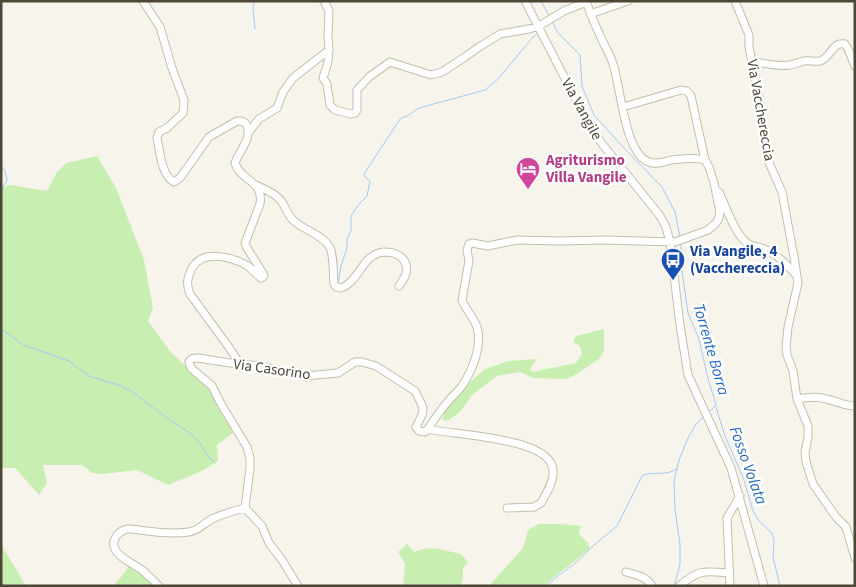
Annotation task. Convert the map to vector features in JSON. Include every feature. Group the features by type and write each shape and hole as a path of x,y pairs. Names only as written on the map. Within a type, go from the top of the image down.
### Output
{"street":[{"path":"142,1 160,27 184,100 183,113 167,128 159,132 157,138 165,172 169,179 174,182 180,178 209,137 237,121 245,123 248,133"},
{"path":"324,1 329,12 329,50 324,78 327,84 330,105 335,110 351,114 358,110 357,90 369,77 390,62 431,75 442,72 500,34 539,26 564,11 586,2"},
{"name":"Via Vangile","path":"525,1 589,125 602,145 660,216 666,227 672,242 686,368 689,380 729,464 740,496 764,586"},
{"path":"590,14 628,1"},
{"name":"Via Vacchereccia","path":"735,1 749,35 767,158 782,192 794,257 798,284 788,327 786,347 793,371 797,399 808,426 805,454 811,479 823,500 846,527 855,558"},
{"name":"Via Vangile","path":"586,2 614,67 626,127 630,139 640,154 645,160 656,163 683,159 700,158 705,160"},
{"path":"753,62 779,66 803,61 819,61 826,58 837,44 840,43 845,44 855,66"},
{"path":"329,50 293,78 283,92 277,108 258,119 248,133 234,163 237,170 256,185 277,195 294,221 322,239 329,246 336,287 346,286 353,280 368,259 378,253 386,252 394,253 402,258 406,265 406,275 399,286"},
{"path":"507,508 534,507 541,504 553,474 548,458 536,450 514,443 487,437 428,429 434,418 462,387 478,348 476,324 462,300 469,261 467,250 469,244 488,246 517,240 672,242 708,230 719,218 720,212 714,183 705,160 691,96 688,92 681,90 623,107"},
{"path":"714,183 736,230 742,238 751,246 760,247 775,256 788,265 796,275"},
{"path":"240,364 190,294 187,286 188,276 195,264 202,259 210,257 220,256 231,259 248,266 261,278 264,276 246,248 245,243 260,204 260,192 256,185"},
{"name":"Via Casorino","path":"245,508 250,468 247,447 212,386 191,368 189,362 193,358 260,366 305,376 338,373 355,362 376,366 415,391 423,408 416,427 421,432 425,432 428,429"},
{"path":"797,399 815,396 843,405 855,406"},
{"path":"730,586 727,518 740,496"},
{"path":"158,586 140,568 128,561 115,549 114,541 118,534 124,530 134,529 167,533 192,532 210,520 245,508 262,526 269,543 298,586"},
{"path":"680,586 697,573 706,571 729,573"},
{"path":"626,572 644,577 652,586"}],"green space":[{"path":"97,156 116,188 144,260 153,308 148,321 169,350 208,388 234,432 217,445 218,461 202,471 168,485 137,470 103,474 92,473 82,465 43,465 47,483 39,495 15,468 1,468 1,188 11,185 47,191 57,172 66,163"},
{"path":"604,329 604,351 599,359 578,373 567,379 533,378 520,372 497,376 472,395 460,412 447,421 442,420 446,409 470,382 485,369 509,361 537,359 530,369 532,372 576,363 582,354 580,346 573,342 576,336"},
{"path":"539,524 581,526 579,534 588,543 590,549 543,586 489,586 523,548 528,530"},
{"path":"1,543 2,546 26,586 1,586"},
{"path":"407,544 414,552 427,548 461,554 468,562 463,568 461,586 403,586 405,563 398,552"},
{"path":"130,565 150,580 155,586 114,586"}],"waterway":[{"path":"254,1 255,29"},
{"name":"Torrente Borra","path":"541,1 549,16"},
{"name":"Torrente Borra","path":"552,22 558,33 580,55 582,86 594,115 662,187 675,212 680,237"},
{"path":"338,283 347,248 347,240 351,230 351,216 367,196 370,181 364,174 400,119 419,108 485,90 498,79 538,33"},
{"path":"1,165 7,180 1,191"},
{"name":"Torrente Borra","path":"681,243 681,264 688,313 699,339 716,405 709,412"},
{"path":"1,329 24,345 69,361 89,376 131,391 190,433 215,463"},
{"name":"Fosso Volata","path":"716,407 725,436 744,480 753,511 759,521 773,536 773,557 780,586"},
{"name":"Torrente Borra","path":"674,586 680,565 674,481 679,460 688,438 696,424 705,416"},
{"path":"545,586 578,561 617,526 642,476 668,473 677,469"}],"place":[{"name":"Agriturismo Villa Vangile","path":"528,190"},
{"name":"Via Vangile, 4 (Vacchereccia)","path":"673,281"}]}
